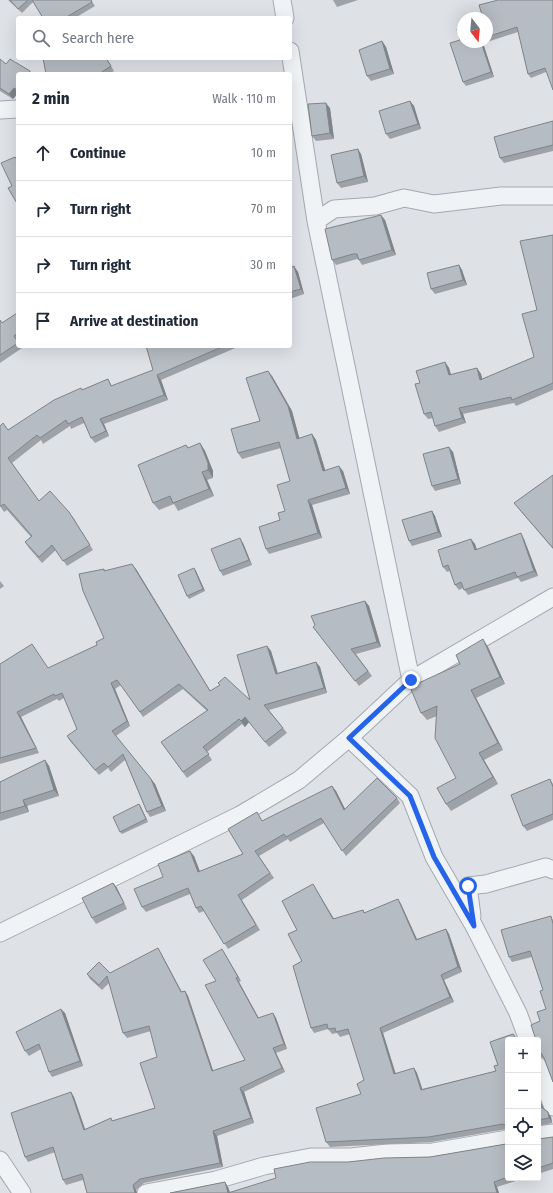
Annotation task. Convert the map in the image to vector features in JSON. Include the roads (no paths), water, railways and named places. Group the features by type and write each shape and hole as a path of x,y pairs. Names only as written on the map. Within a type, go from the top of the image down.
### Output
{"street":[{"path":"282,0 285,16"},
{"path":"291,60 316,221 411,680"},
{"path":"0,110 16,109"},
{"path":"316,221 334,209 375,206 404,198 434,204 501,196 553,196"},
{"path":"0,933 240,815 299,780 349,738 411,680 553,597"},
{"path":"349,738 410,796 434,857 474,926 518,1013 527,1037"},
{"path":"474,926 468,886 486,884 546,867 553,870"},
{"path":"541,1073 553,1107"},
{"path":"541,1135 553,1133"},
{"path":"146,1193 216,1180 264,1166 311,1157 352,1157 387,1153 433,1152 505,1140"},
{"path":"0,1160 22,1193"}]}
